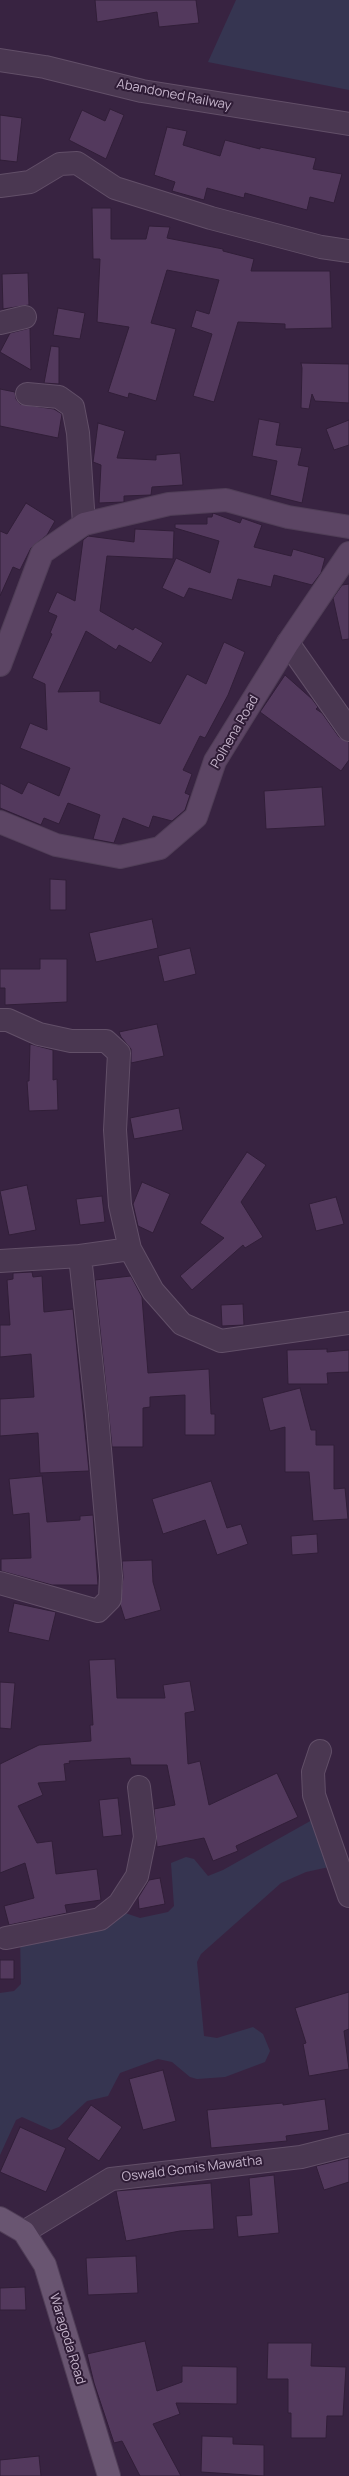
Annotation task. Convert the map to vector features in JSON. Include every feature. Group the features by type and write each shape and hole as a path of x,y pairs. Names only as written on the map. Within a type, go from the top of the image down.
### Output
{"main road":[{"name":"Waragoda Road","path":"0,2218 24,2232 45,2265 109,2476"}],"street":[{"name":"Abandoned Railway","path":"0,60 45,67 142,91 349,124"},
{"path":"0,186 30,182 60,164 77,163 115,188 212,218 321,247 349,251"},
{"path":"0,323 25,317"},
{"path":"27,394 59,397 73,408 78,433 84,524"},
{"path":"0,665 42,553 84,524 169,504 226,500 288,517 349,527"},
{"name":"Polhena Road","path":"0,822 56,845 120,857 160,848 196,817 215,761 288,643 349,553"},
{"path":"288,643 349,730"},
{"path":"0,1020 8,1020 39,1034 71,1041 106,1041 119,1053 115,1130 120,1205 130,1249 153,1291 182,1324 221,1341 349,1323"},
{"path":"0,1261 80,1256 130,1249"},
{"path":"0,1583 98,1611 110,1599 111,1576 98,1415 80,1256"},
{"path":"320,1751 313,1772 314,1795 349,1896"},
{"path":"2,1933 100,1919 119,1904 137,1876 145,1837 139,1787"},
{"name":"Oswald Gomis Mawatha","path":"24,2232 111,2179 301,2157 349,2146"}],"shaded area":[{"path":"236,0 349,0 349,90 208,62"},
{"path":"321,1815 338,1865 306,1872 281,1883 201,1954 197,1962 204,2036 217,2038 253,2027 263,2034 270,2051 265,2062 225,2077 197,2079 190,2077 172,2062 158,2059 120,2073 108,2096 87,2101 59,2127 51,2130 22,2117 16,2120 0,2155 0,1993 14,1991 21,1984 20,1935 113,1909 140,1918 168,1912 174,1906 171,1863 186,1857 194,1859 208,1876 223,1870"}],"building":[{"path":"95,0 196,0 199,23 159,27 157,12 97,22"},
{"path":"110,109 124,115 106,159 69,140 82,110 105,121"},
{"path":"0,115 22,118 17,162 0,160"},
{"path":"167,127 187,131 183,145 220,156 225,140 260,149 260,147 316,158 313,169 342,174 334,203 310,197 307,210 245,193 244,198 207,188 204,200 172,191 175,182 154,175"},
{"path":"92,208 111,208 111,239 146,239 149,226 170,227 167,238 223,249 223,251 254,259 251,271 330,271 332,328 285,329 285,324 238,322 214,402 193,396 212,334 191,327 196,310 209,314 219,280 167,270 151,323 176,329 156,401 129,393 128,398 108,392 129,327 97,322 100,259 93,259"},
{"path":"28,273 29,305 3,309 2,274"},
{"path":"58,308 85,313 80,339 53,335"},
{"path":"30,328 31,370 0,352 10,333"},
{"path":"51,346 59,347 59,384 44,383"},
{"path":"301,363 349,364 349,403 315,401 312,394 309,409 301,408"},
{"path":"0,389 15,392 16,399 20,404 54,409 62,414 58,438 0,426"},
{"path":"259,419 280,423 276,445 302,448 298,465 309,467 302,503 270,495 277,461 252,456"},
{"path":"349,420 349,445 334,450 326,429"},
{"path":"98,423 125,431 117,458 156,460 156,455 180,453 183,485 152,487 151,495 124,496 124,502 99,503 101,465 93,462"},
{"path":"26,503 55,521 47,535 31,548 20,570 13,567 0,596 0,531 7,534"},
{"path":"213,513 240,523 242,518 262,525 254,547 291,556 293,549 325,558 321,573 312,585 274,575 271,587 238,579 232,600 189,588 184,598 162,588 176,558 210,573 219,541 175,528 175,524 207,524 207,517 212,517"},
{"path":"135,529 174,531 173,559 107,556 100,611 133,630 135,627 163,643 151,663 119,645 116,650 86,631 58,692 100,691 100,702 160,724 187,674 206,684 224,642 245,652 228,695 205,738 200,736 183,770 192,774 185,793 190,795 185,810 172,821 153,816 149,828 123,818 114,843 93,839 100,815 68,803 59,824 44,818 41,825 0,808 0,783 22,794 28,782 59,796 70,768 20,748 30,723 47,730 45,684 32,678 52,634 50,633 57,616 48,612 57,592 75,601 83,540 88,536 134,542"},
{"path":"349,584 349,639 342,640 333,598 342,585"},
{"path":"285,675 312,699 318,707 316,709 322,713 339,737 349,742 349,760 341,771 260,712"},
{"path":"322,787 325,826 266,829 264,791"},
{"path":"50,879 66,880 66,910 50,910"},
{"path":"152,919 158,948 96,962 89,933"},
{"path":"190,948 196,974 164,982 158,956"},
{"path":"40,959 67,959 67,1002 5,1005 5,988 0,988 0,969 40,969"},
{"path":"157,1024 164,1056 131,1063 131,1049 121,1037 119,1032"},
{"path":"30,1044 53,1050 53,1080 57,1079 58,1110 29,1111 27,1081 29,1081"},
{"path":"179,1108 183,1130 134,1139 130,1118"},
{"path":"247,1152 266,1165 241,1202 263,1237 245,1248 243,1245 192,1290 180,1276 224,1238 200,1223"},
{"path":"142,1182 170,1194 153,1233 138,1226 133,1204"},
{"path":"27,1185 36,1230 9,1235 0,1191"},
{"path":"102,1196 105,1222 80,1225 76,1199"},
{"path":"336,1197 344,1224 316,1231 309,1204"},
{"path":"32,1272 33,1277 42,1276 44,1312 73,1309 89,1471 40,1473 38,1433 0,1436 0,1399 34,1397 31,1354 0,1357 0,1325 10,1325 7,1280 13,1279 13,1273"},
{"path":"131,1276 142,1297 148,1373 209,1369 211,1414 215,1414 215,1435 185,1435 185,1395 150,1397 150,1407 143,1408 143,1447 112,1447 95,1280"},
{"path":"243,1304 244,1325 222,1326 221,1305"},
{"path":"327,1349 327,1352 349,1350 349,1372 327,1373 328,1384 288,1384 287,1350"},
{"path":"300,1388 311,1430 316,1430 316,1445 334,1445 334,1489 345,1488 348,1519 313,1521 309,1472 285,1472 285,1427 270,1431 262,1398"},
{"path":"42,1476 47,1522 80,1520 80,1516 93,1515 98,1585 52,1585 1,1571 1,1559 31,1558 29,1513 13,1515 9,1479"},
{"path":"211,1481 227,1528 241,1524 248,1544 217,1555 205,1520 163,1534 152,1499"},
{"path":"317,1534 318,1553 292,1555 291,1536"},
{"path":"152,1560 153,1582 161,1610 125,1620 120,1604 123,1577 122,1561"},
{"path":"14,1603 56,1612 49,1641 8,1632"},
{"path":"115,1659 117,1698 165,1698 163,1685 190,1681 195,1711 185,1713 188,1764 200,1761 209,1805 277,1773 298,1817 236,1846 238,1851 213,1861 204,1838 157,1847 154,1809 175,1805 167,1765 131,1765 130,1758 69,1761 70,1763 64,1764 66,1781 38,1783 43,1795 18,1806 37,1843 52,1841 56,1874 97,1869 101,1900 65,1905 67,1913 9,1925 4,1906 34,1898 25,1863 0,1873 0,1764 39,1745 91,1741 90,1725 93,1725 89,1660"},
{"path":"0,1682 15,1683 11,1729 0,1728"},
{"path":"118,1798 122,1835 103,1837 99,1800"},
{"path":"160,1878 165,1904 139,1909 138,1898 149,1880"},
{"path":"0,1960 14,1960 14,1979 0,1979"},
{"path":"349,1992 349,2029 344,2031 349,2069 309,2076 303,2044 306,2043 295,2008"},
{"path":"163,2070 176,2121 143,2130 129,2079"},
{"path":"325,2099 329,2130 286,2136 287,2141 211,2148 207,2110 283,2103 283,2105"},
{"path":"91,2105 122,2127 99,2161 67,2139"},
{"path":"20,2127 66,2148 46,2192 0,2172"},
{"path":"349,2158 349,2182 324,2190 316,2166"},
{"path":"274,2175 279,2233 238,2237 236,2216 252,2215 249,2178"},
{"path":"211,2183 214,2229 180,2231 126,2241 116,2191"},
{"path":"136,2256 138,2293 88,2295 86,2258"},
{"path":"25,2287 26,2310 0,2310 0,2288"},
{"path":"145,2341 157,2391 182,2382 182,2366 237,2367 237,2404 176,2403 180,2414 153,2424 181,2476 140,2476 122,2441 114,2443 94,2383 87,2354"},
{"path":"268,2343 312,2343 311,2366 346,2367 343,2416 327,2416 326,2438 291,2438 291,2413 288,2413 288,2379 267,2379"},
{"path":"202,2436 233,2437 233,2444 264,2445 264,2476 201,2472"},
{"path":"39,2456 41,2476 0,2476 0,2460"}]}
